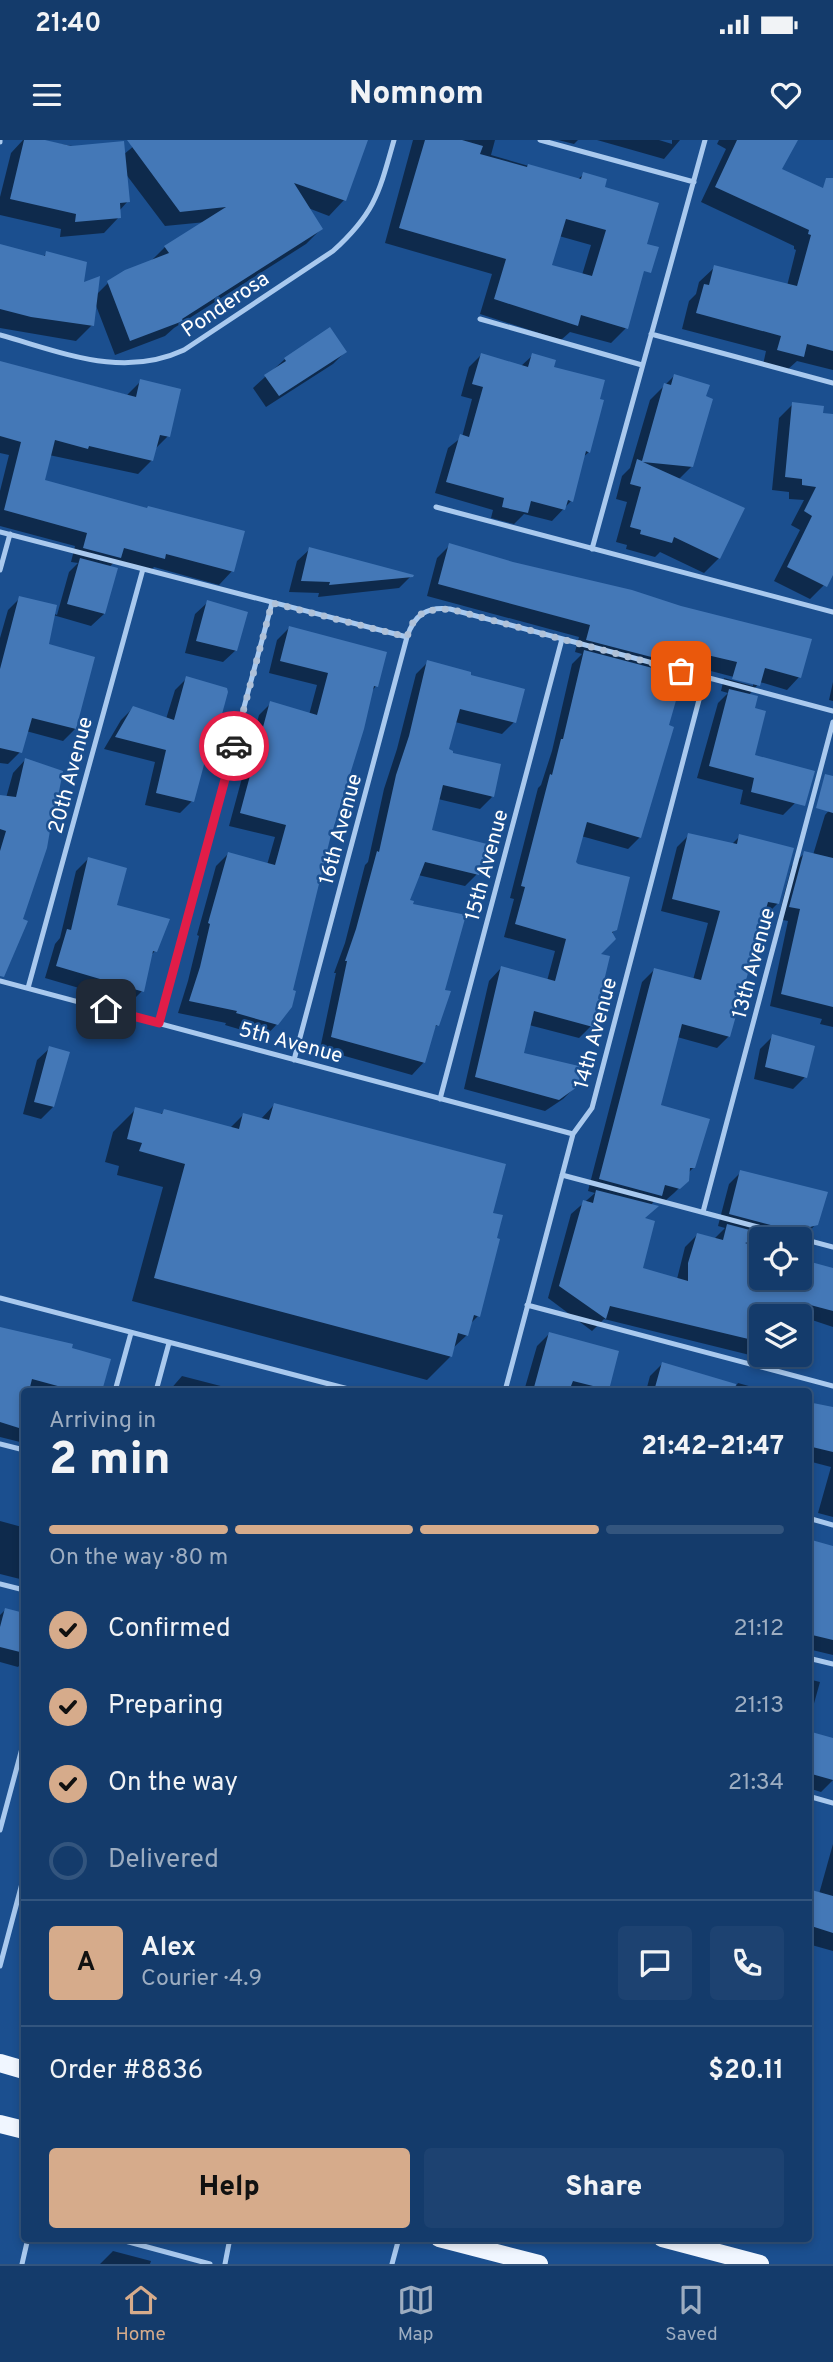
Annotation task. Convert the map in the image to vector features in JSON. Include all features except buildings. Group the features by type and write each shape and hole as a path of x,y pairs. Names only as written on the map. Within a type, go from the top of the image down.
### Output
{"main road":[{"path":"0,2063 21,2069"},
{"path":"0,2124 21,2129"},
{"path":"454,2242 539,2264"},
{"path":"677,2242 760,2264"}],"lane":[{"name":"Ponderosa","path":"0,335 107,363 138,364 184,350 333,251 353,233 370,211 380,189 394,140"},
{"path":"540,140 694,182"},
{"path":"592,549 705,140"},
{"path":"480,319 642,365"},
{"path":"651,334 833,383"},
{"path":"436,507 833,612"},
{"path":"0,532 407,637"},
{"path":"0,570 9,534"},
{"name":"20th Avenue","path":"28,988 143,569"},
{"path":"159,1023 272,603"},
{"name":"16th Avenue","path":"294,1060 411,625 424,611 450,609 562,639"},
{"path":"562,639 833,711"},
{"name":"15th Avenue","path":"440,1098 562,639"},
{"name":"14th Avenue","path":"506,1388 573,1134 592,1108 705,677"},
{"name":"13th Avenue","path":"703,1212 833,722"},
{"name":"5th Avenue","path":"0,981 573,1134"},
{"path":"562,1175 833,1247"},
{"path":"0,1298 345,1388"},
{"path":"527,1305 833,1386"},
{"path":"116,1388 131,1333"},
{"path":"157,1388 169,1342"},
{"path":"0,1444 21,1449"},
{"path":"812,1519 833,1525"},
{"path":"0,1584 21,1589"},
{"path":"812,1659 833,1664"},
{"path":"0,1830 21,1752"},
{"path":"812,1798 833,1803"},
{"path":"0,1966 21,1887"},
{"path":"22,2264 26,2242"},
{"path":"129,2242 210,2264"},
{"path":"225,2264 229,2242"},
{"path":"392,2264 398,2242"}],"way so far":[{"path":"234,746 272,603 407,637 411,625 424,611 450,609 681,671"}],"route":[{"path":"106,1009 159,1023 234,746"}]}
